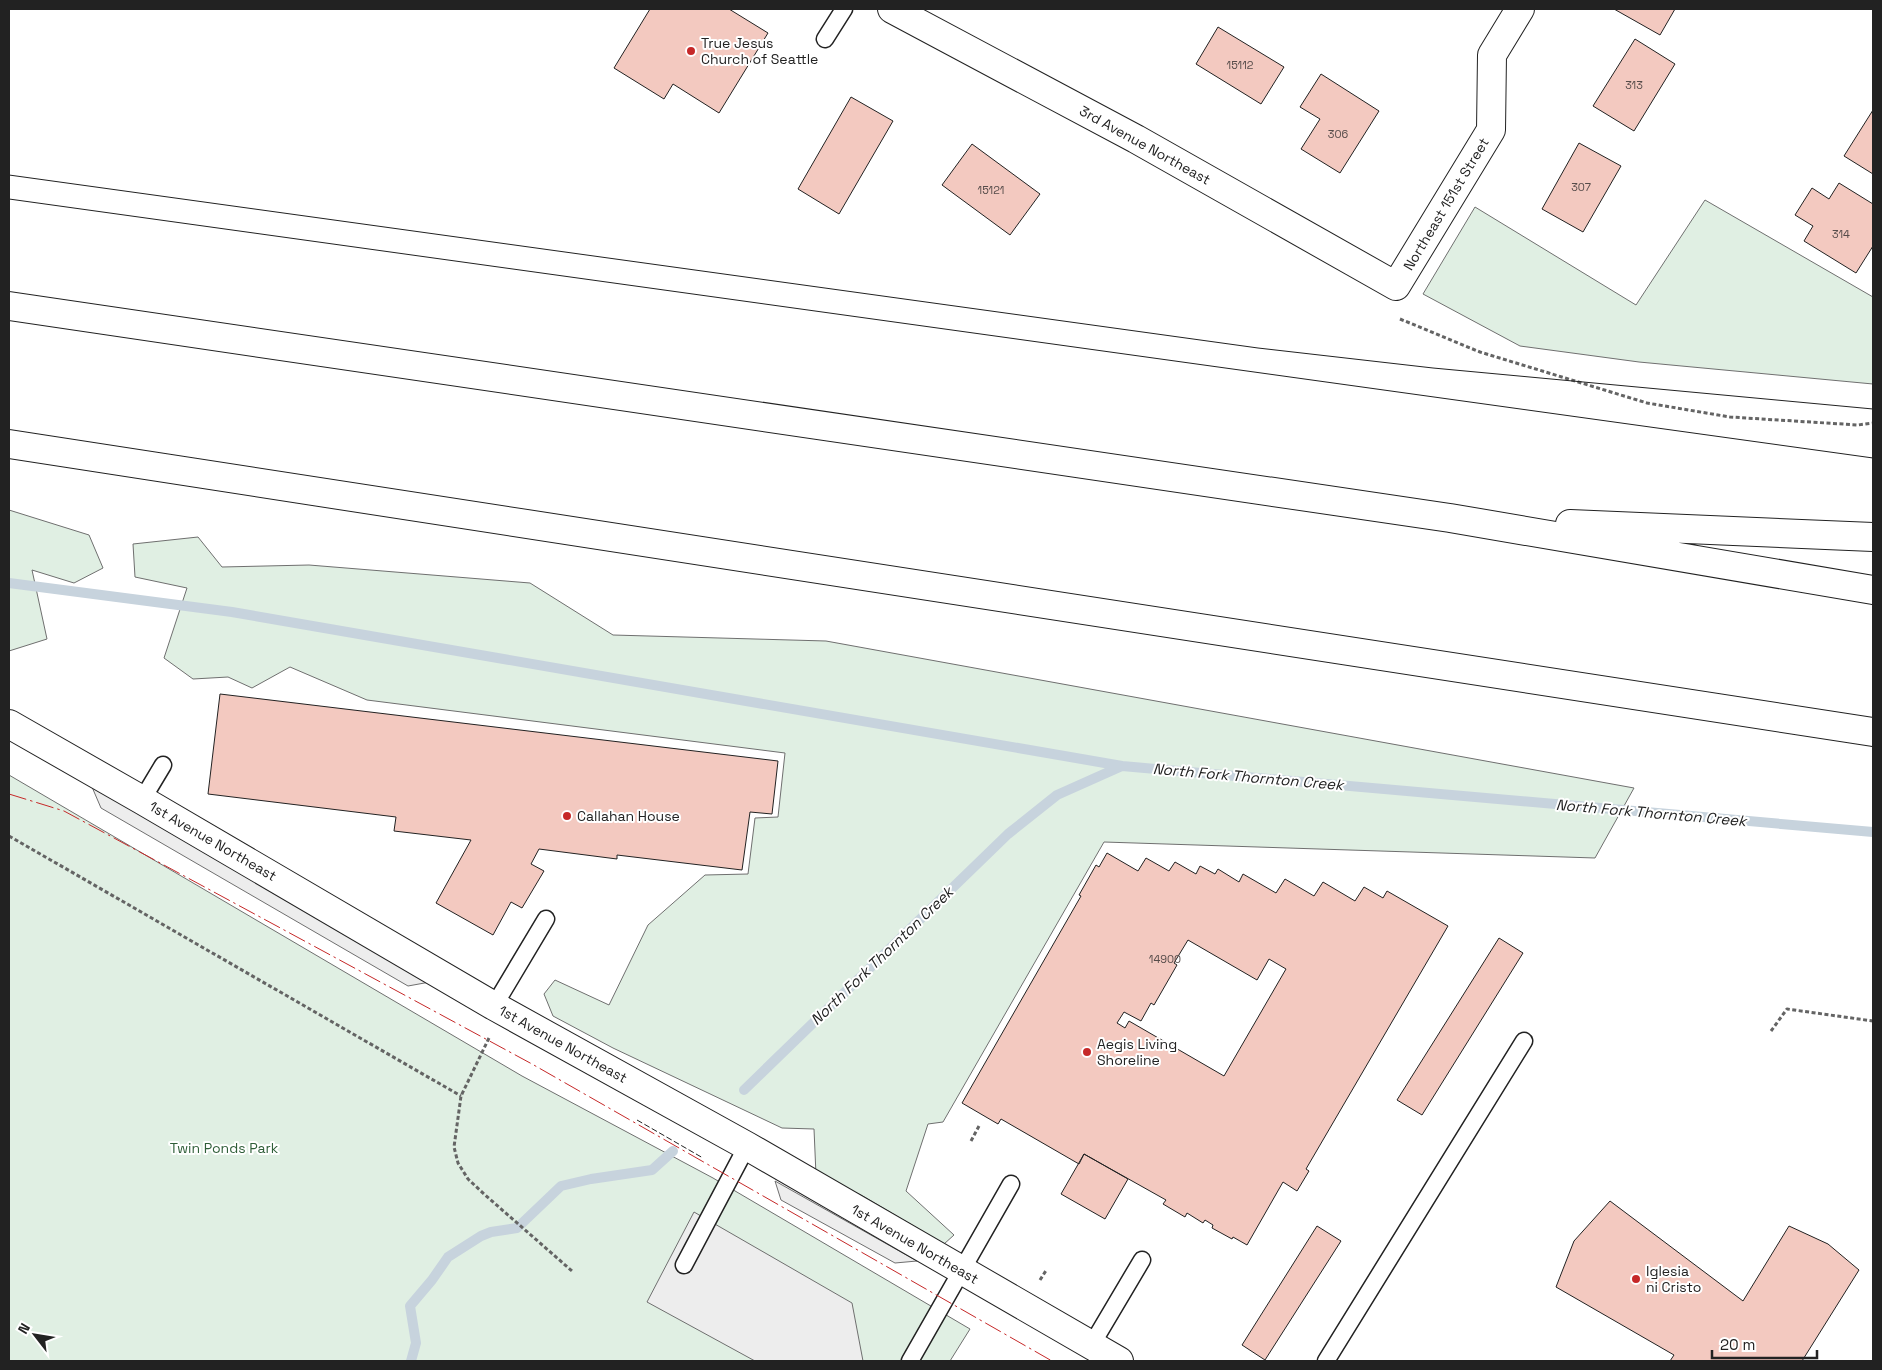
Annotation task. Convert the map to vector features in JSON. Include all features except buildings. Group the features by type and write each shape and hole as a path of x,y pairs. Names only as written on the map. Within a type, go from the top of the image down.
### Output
{"main road":[{"name":"3rd Avenue Northeast","path":"892,9 1136,139 1396,286"},
{"name":"Northeast 151st Street","path":"1396,286 1490,130 1492,54 1520,9"},
{"path":"9,306 1450,518 1873,590"},
{"path":"9,444 1873,732"},
{"path":"1450,518 1873,537"},
{"path":"1767,715 1873,746"},
{"name":"1st Avenue Northeast","path":"9,724 142,800 493,1018 747,1146 962,1272 1119,1361"}],"lane":[{"path":"825,39 844,9"},
{"path":"142,800 163,765"},
{"path":"493,1018 546,919"},
{"path":"1326,1361 1524,1041"},
{"path":"684,1265 747,1146"},
{"path":"910,1361 1011,1184"},
{"path":"1091,1346 1142,1260"}],"path":[{"path":"9,836 461,1096"},
{"path":"1771,1031 1787,1009 1873,1021"},
{"path":"493,1018 461,1096 454,1147 458,1163 468,1179 572,1271"},
{"path":"971,1141 979,1126"},
{"path":"1040,1281 1048,1269"}],"green space":[{"path":"1705,200 1873,297 1873,384 1639,362 1520,346 1423,294 1475,207 1636,305"},
{"path":"9,510 89,535 103,568 74,583 32,570 47,639 9,651"},
{"path":"198,537 222,567 309,565 530,583 613,635 826,641 1634,788 1595,858 1104,842 943,1122 928,1124 906,1191 954,1235 944,1244 861,1195 816,1175 814,1129 782,1128 613,1048 553,1016 544,994 555,980 609,1005 648,925 705,875 748,874 755,818 778,817 785,753 367,700 290,667 252,688 228,677 193,679 164,658 187,588 135,577 133,544"},
{"name":"Twin Ponds Park","path":"9,775 522,1076 713,1178 970,1329 950,1361 9,1361"}],"shaded area":[{"path":"92,787 430,982 408,986 101,808"},
{"path":"775,1181 917,1261 895,1263 781,1200"},
{"path":"694,1212 852,1303 863,1361 755,1361 647,1302"}],"waterway":[{"path":"9,583 232,612 1122,766"},
{"name":"North Fork Thornton Creek","path":"744,1090 1008,834 1057,795 1122,766 1873,832"},
{"name":"North Fork Thornton Creek","path":"411,1361 416,1343 410,1306 448,1257 481,1236 491,1232 517,1228 561,1186 591,1179 652,1170 673,1151"}],"tram line":[{"path":"9,175 1258,348 1433,368 1873,409"},
{"path":"9,199 1873,458"}],"fence":[{"path":"637,1120 703,1158"}],"power":[{"path":"9,794 64,811 532,1064 1052,1361"}],"place":[{"name":"True Jesus Church of Seattle","path":"691,51"},
{"name":"Callahan House","path":"567,816"},
{"name":"Aegis Living Shoreline","path":"1087,1052"},
{"name":"Iglesia ni Cristo","path":"1636,1279"}]}
